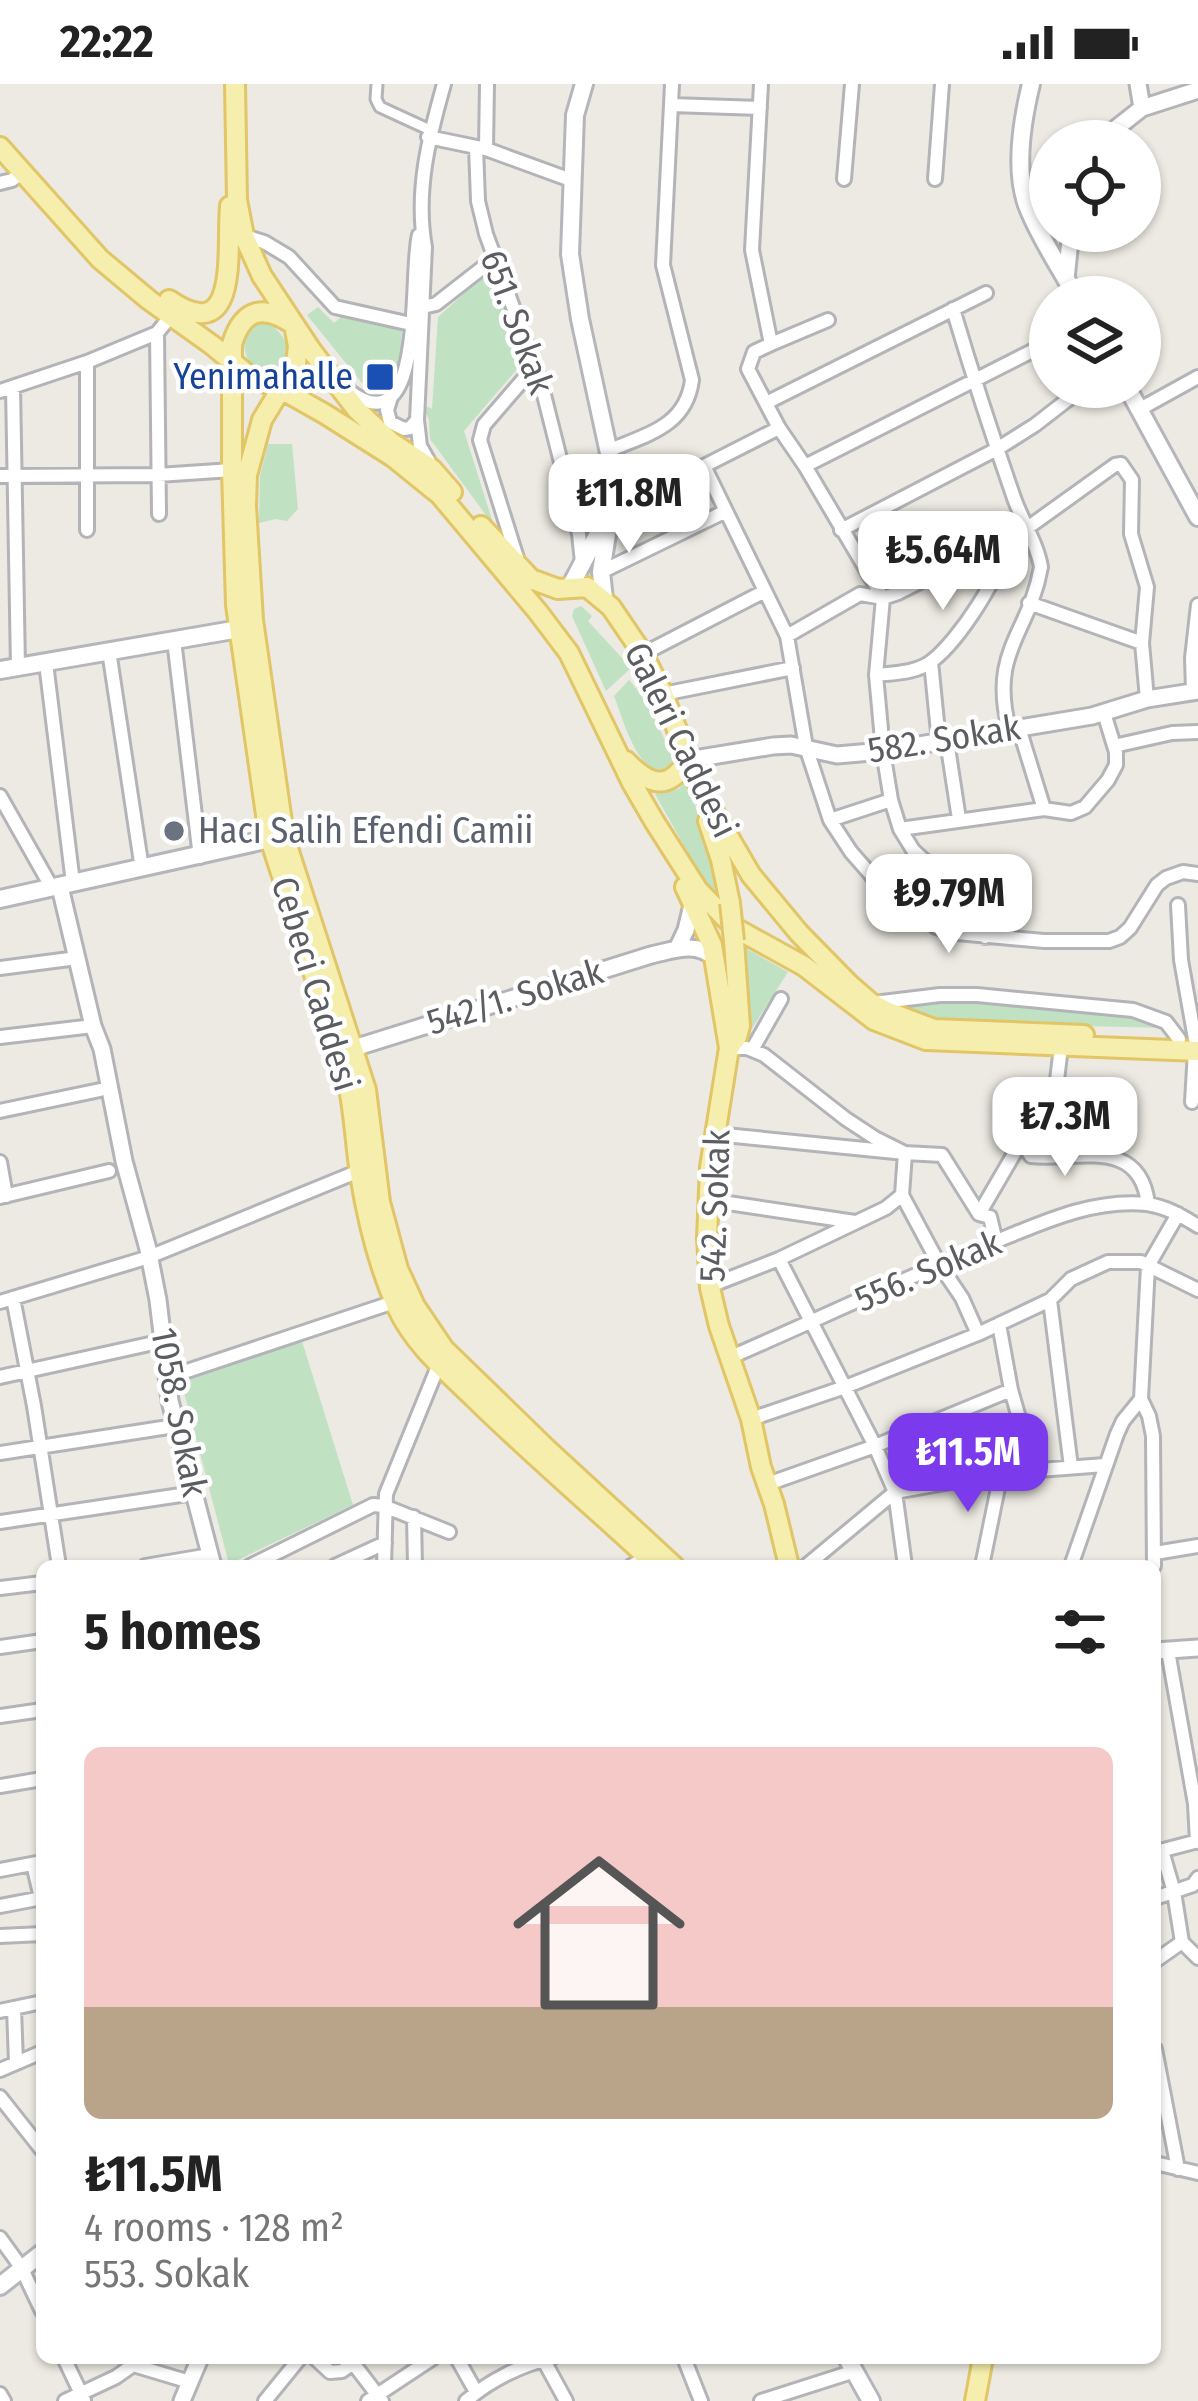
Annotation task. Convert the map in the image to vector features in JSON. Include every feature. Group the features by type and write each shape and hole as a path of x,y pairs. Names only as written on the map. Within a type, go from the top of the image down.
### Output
{"main road":[{"path":"90,248 128,269 183,310 206,315 221,304 235,169 235,84"},
{"path":"584,84 574,115 569,228 585,345 610,450 610,509 601,572 604,599"},
{"path":"1031,84 1021,182 1026,203 1064,276"},
{"path":"0,147 112,270 252,378 279,388 290,375 298,355 295,325"},
{"path":"235,169 244,236 268,287 370,424 432,469 531,579 551,587 587,587 604,599"},
{"path":"232,363 236,331 248,316 274,314 295,325"},
{"name":"Cebeci Caddesi","path":"232,363 239,629 277,837 346,1050 366,1090 380,1202 398,1269 439,1357 667,1560"},
{"name":"Cebeci Caddesi","path":"277,837 246,506 255,436 279,388"},
{"name":"Galeri Caddesi","path":"279,388 428,482 538,611 569,652 632,783 669,844 734,934 804,966 874,1020 913,1036 953,1043 1193,1044"},
{"path":"255,436 282,412 311,405"},
{"path":"1140,410 1190,487 1198,517"},
{"path":"569,652 556,611 610,509"},
{"name":"Galeri Caddesi","path":"604,599 644,654 698,786 728,840 773,903 871,1004 934,1029 1193,1044"},
{"path":"9,668 239,629 256,645"},
{"path":"619,753 654,782 671,779 688,760"},
{"name":"542. Sokak","path":"698,786 727,880 740,1026 729,1048 715,1134 708,1200 710,1286 788,1560"},
{"path":"0,898 277,837"},
{"path":"669,844 716,958 729,1048"},
{"path":"734,934 768,927 774,916 773,903"},
{"name":"Cebeci Caddesi","path":"346,1050 359,1171 372,1235 404,1321 502,1426 642,1560"},
{"name":"542. Sokak","path":"752,1425 776,1481 800,1560"},
{"path":"0,2286 36,2257"},
{"path":"979,2394 982,2364"},
{"path":"851,2365 872,2401"}],"street":[{"path":"377,84 380,107 429,133 571,180"},
{"path":"417,420 404,429 390,422 387,410 406,373 429,133 443,84"},
{"name":"651. Sokak","path":"487,84 481,148 474,161 478,202 547,403 579,534 582,565"},
{"path":"610,450 666,426 690,397 692,380 663,265 672,84"},
{"path":"761,84 752,250 771,344"},
{"path":"844,179 852,84"},
{"path":"934,178 942,84"},
{"path":"1138,84 1142,108"},
{"path":"1127,120 1142,108 1198,90"},
{"path":"671,105 760,108"},
{"path":"0,183 21,173"},
{"path":"1026,203 1029,206"},
{"path":"422,229 417,420 420,446 432,469"},
{"path":"244,236 289,257 335,308 411,324"},
{"path":"423,307 436,304 495,258"},
{"path":"766,404 986,293"},
{"path":"953,310 997,449 1039,553 1040,568 1008,652 1002,690 1044,808"},
{"path":"9,668 7,389 157,333 170,316"},
{"path":"828,320 754,352 748,369 884,598 876,675 891,800 900,829 926,865 973,897 985,938"},
{"path":"157,333 160,514"},
{"path":"805,466 1029,353"},
{"path":"87,362 87,530"},
{"path":"521,570 480,440 484,425 535,370"},
{"path":"1140,410 1198,377"},
{"path":"334,381 362,400 374,403 391,398"},
{"path":"841,530 997,449 1057,408"},
{"path":"610,509 779,428"},
{"path":"787,636 860,594 884,598 1006,540 1121,464 1132,480 1131,533 1147,587 1142,643 1147,699"},
{"path":"704,466 787,636 806,748 830,820 864,869 914,912 936,927 985,938 1109,941 1130,928 1166,878 1183,872 1198,874"},
{"path":"7,476 232,470"},
{"path":"601,572 724,512"},
{"path":"876,675 917,669 951,644 986,592 1005,554 1006,540"},
{"path":"644,654 763,592"},
{"path":"1029,603 1142,643"},
{"path":"1195,691 1192,658 1198,605"},
{"path":"174,640 200,856"},
{"path":"109,651 142,869"},
{"path":"931,662 959,819"},
{"path":"46,663 62,886"},
{"path":"663,694 793,668"},
{"name":"582. Sokak","path":"688,760 773,746 837,755 883,751 1104,713 1195,691"},
{"path":"900,829 1044,808 1071,813 1085,807 1116,764 1104,713"},
{"path":"1114,746 1198,732"},
{"path":"0,796 5,812 62,886"},
{"path":"830,820 891,800"},
{"name":"1058. Sokak","path":"62,886 102,1049 118,1169 149,1257 175,1426 212,1560"},
{"path":"693,901 677,949 699,948 716,958"},
{"path":"1178,905 1193,1044 1192,1102"},
{"name":"542/1. Sokak","path":"346,1050 677,949"},
{"path":"0,968 77,958"},
{"path":"871,1004 977,995 1133,1010 1166,1022 1193,1044"},
{"path":"752,1050 781,999"},
{"path":"0,1037 93,1026"},
{"path":"979,1214 1058,1079 1061,1046"},
{"path":"729,1048 764,1054 845,1119 905,1153"},
{"path":"0,1111 104,1089"},
{"path":"715,1134 942,1155 979,1214 989,1216 996,1242"},
{"path":"1020,1141 1031,1156 1096,1155 1124,1161 1142,1180 1148,1204"},
{"path":"905,1153 902,1195 978,1334"},
{"path":"0,1162 3,1197 118,1169"},
{"path":"57,1560 28,1371 6,1300 149,1257 359,1171"},
{"path":"710,1286 779,1259 886,1208 902,1195"},
{"path":"708,1200 857,1222"},
{"name":"556. Sokak","path":"730,1357 939,1264 1074,1211 1148,1204 1169,1209 1198,1226"},
{"path":"1178,1214 1148,1266 1141,1399 1153,1436 1154,1560 1198,1546"},
{"path":"813,1242 814,1216"},
{"path":"779,1259 896,1492 904,1560"},
{"path":"752,1425 978,1334 1050,1300 1071,1279 1108,1262 1130,1260 1198,1291"},
{"path":"1050,1300 1071,1467"},
{"path":"166,1378 394,1302"},
{"path":"999,1324 1011,1390 1034,1470"},
{"path":"0,1377 164,1341"},
{"path":"385,1560 386,1494 439,1357"},
{"path":"776,1481 1011,1390"},
{"path":"1073,1560 1123,1421 1141,1399"},
{"path":"0,1453 175,1426"},
{"path":"810,1560 896,1492 1001,1473 1106,1465"},
{"path":"983,1560 1001,1473"},
{"path":"0,1522 194,1492"},
{"path":"262,1560 365,1508 384,1506 449,1532"},
{"path":"414,1516 415,1560"},
{"path":"348,1560 385,1543"},
{"path":"0,1588 36,1583"},
{"path":"0,1647 36,1642"},
{"path":"1161,1850 1198,1841 1195,1782 1162,1651 1198,1648"},
{"path":"0,1716 36,1711"},
{"path":"0,1786 36,1780"},
{"path":"1161,1859 1174,1892 1182,1942 1198,1958"},
{"path":"0,1870 36,1863"},
{"path":"1161,1896 1196,1884"},
{"path":"0,1906 36,1899"},
{"path":"0,1936 36,1934"},
{"path":"1161,1957 1182,1942"},
{"path":"7,2010 16,2063"},
{"path":"0,2070 36,2055"},
{"path":"1161,2080 1178,2169"},
{"path":"0,2097 36,2142"},
{"path":"1161,2165 1198,2173"},
{"path":"0,2237 36,2299"},
{"path":"67,2364 82,2397"},
{"path":"65,2401 82,2397 116,2377 124,2364"},
{"path":"135,2364 190,2382"},
{"path":"182,2401 198,2364"},
{"path":"265,2401 295,2364"},
{"path":"321,2364 330,2372 351,2364"},
{"path":"358,2364 375,2398 425,2364"},
{"path":"459,2364 471,2397 531,2364"},
{"path":"550,2364 564,2400"},
{"path":"686,2364 701,2401"},
{"path":"761,2401 851,2365"}],"green space":[{"path":"490,270 524,361 464,431 494,526 430,439 422,404 432,409 438,317"},
{"path":"318,307 334,323 340,318 334,311 402,328 400,362 389,383 382,388 362,383 307,315"},
{"path":"261,321 282,336 288,351 284,366 268,374 254,369 244,346 245,329"},
{"path":"268,444 292,444 298,509 287,521 259,523 260,476"},
{"path":"581,606 592,616 588,621 631,668 606,691 572,616"},
{"path":"629,680 649,708 674,762 663,769 643,761 623,720 614,696"},
{"path":"688,778 721,905 655,794 679,789"},
{"path":"745,948 788,972 751,1030"},
{"path":"945,999 1130,1014 1165,1028 932,1022 899,1006"},
{"path":"301,1338 353,1505 237,1560 228,1560 181,1381"}],"place":[{"name":"Yenimahalle","path":"380,377"},
{"name":"Hacı Salih Efendi Camii","path":"174,831"}]}
